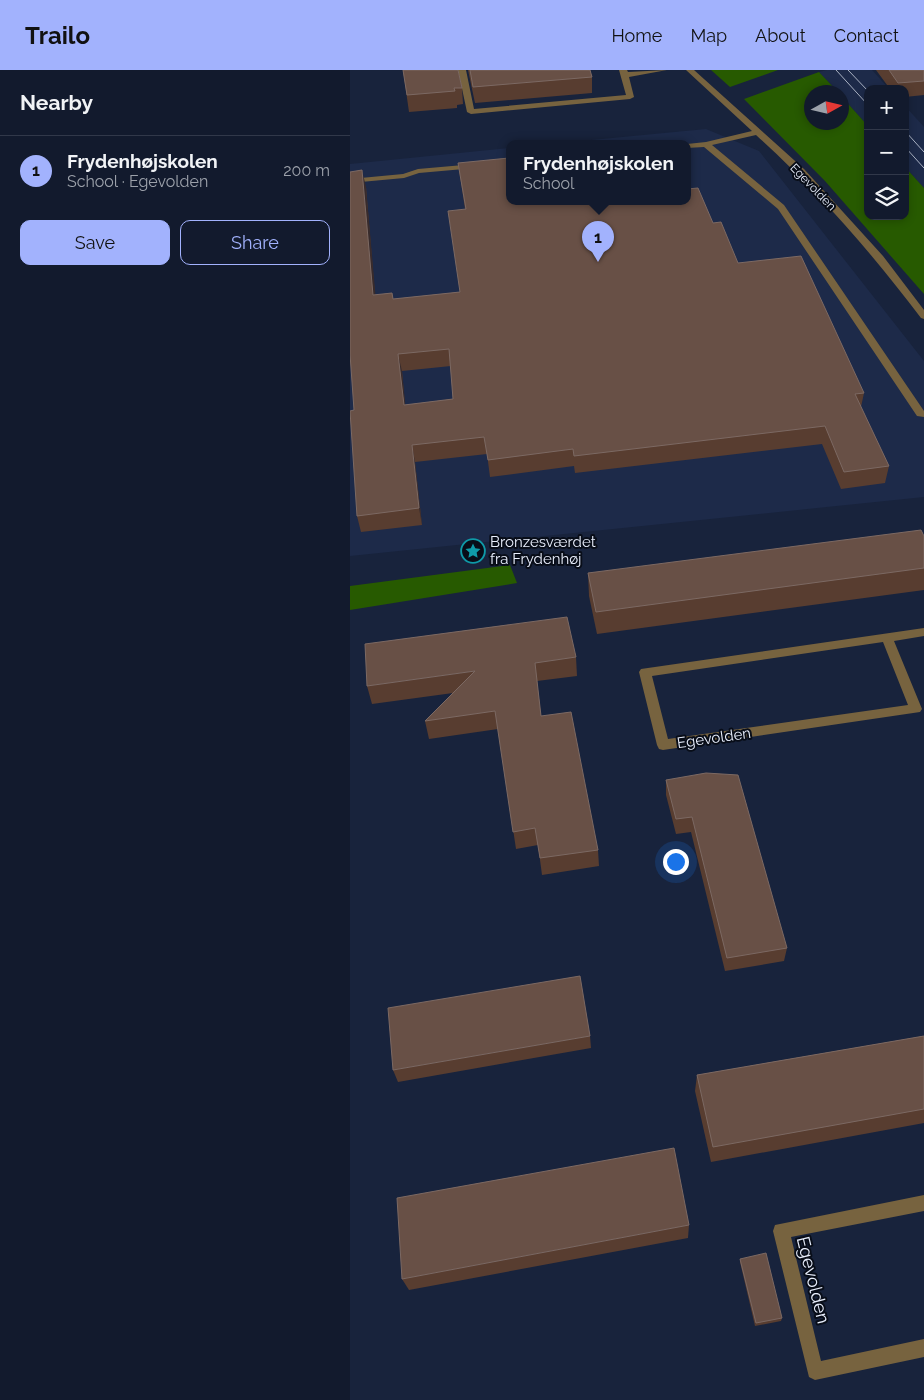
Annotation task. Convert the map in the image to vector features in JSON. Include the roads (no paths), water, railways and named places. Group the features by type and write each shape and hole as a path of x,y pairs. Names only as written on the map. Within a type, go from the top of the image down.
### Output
{"street":[{"path":"462,70 471,112 630,97 624,73 663,70"},
{"name":"Egevolden","path":"690,70 801,171 873,251 924,316"},
{"path":"691,146 757,132"},
{"path":"706,144 781,207 921,414 924,414"},
{"path":"350,181 404,176 418,171 506,162"},
{"name":"Egevolden","path":"887,638 916,709 663,746 646,672 924,632"},
{"name":"Egevolden","path":"924,1203 781,1231 815,1372 924,1348"}],"tram line":[{"path":"836,70 864,101"},
{"path":"848,70 864,87"},
{"path":"909,135 924,152"},
{"path":"909,151 924,168"}],"place":[{"name":"Frydenhøjskolen","path":"598,262"},
{"name":"Bronzesværdet fra Frydenhøj","path":"473,551"}]}
